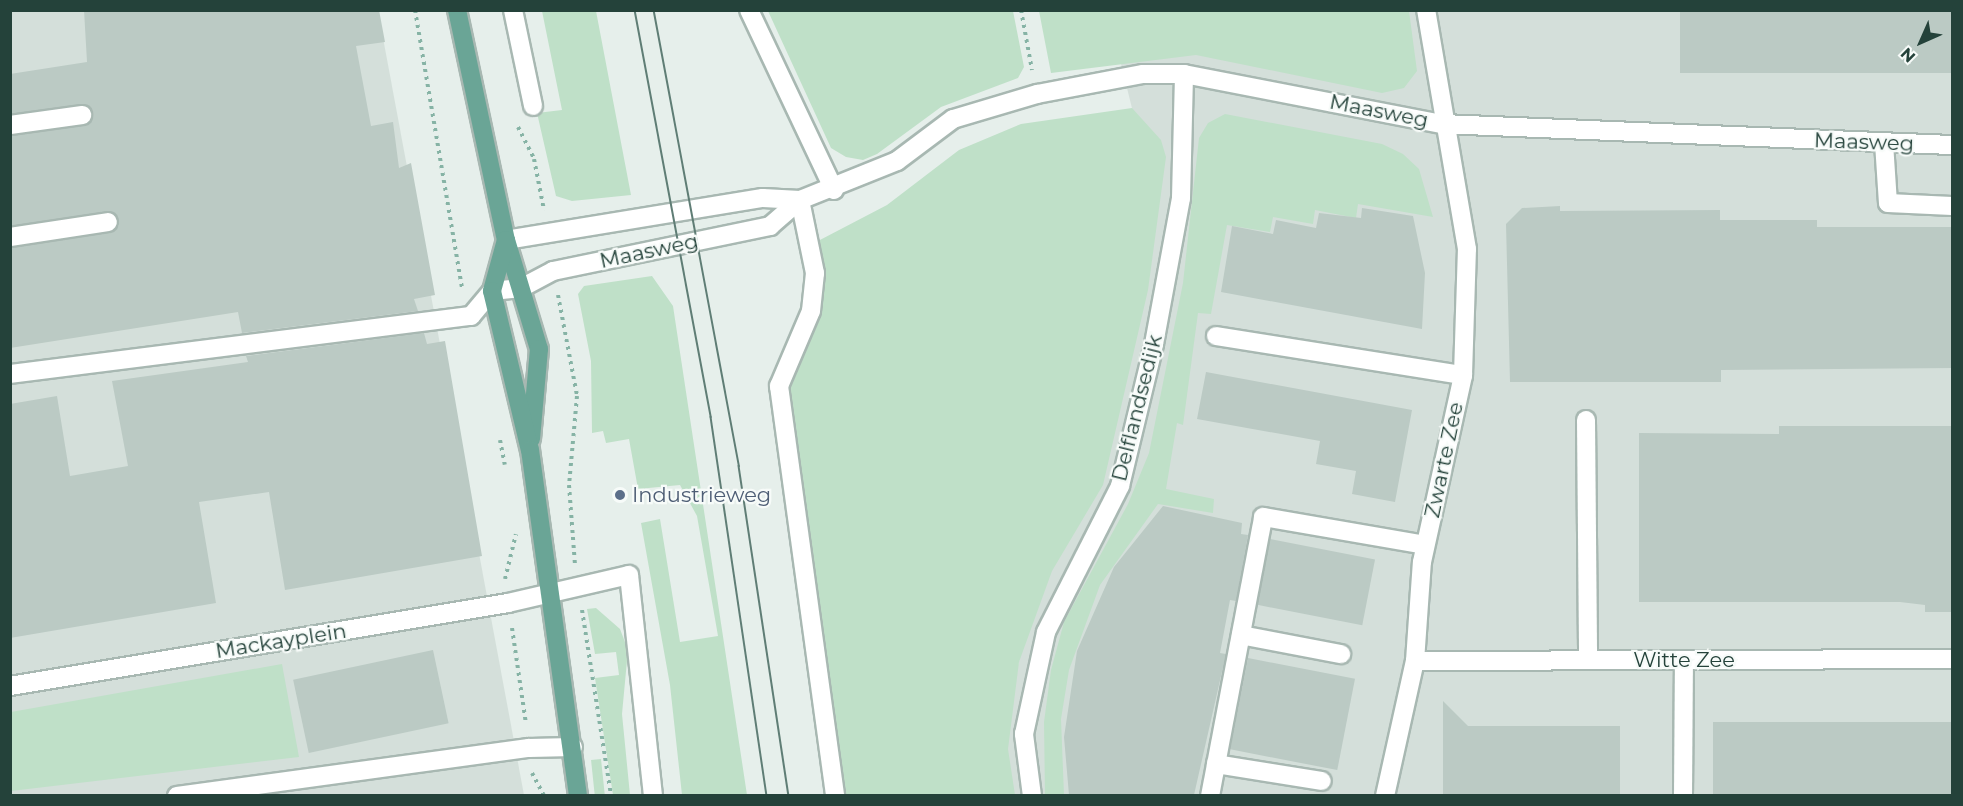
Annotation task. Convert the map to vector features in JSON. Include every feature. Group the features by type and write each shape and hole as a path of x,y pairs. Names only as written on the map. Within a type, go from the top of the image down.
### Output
{"main road":[{"path":"457,10 506,240 539,349 530,450"},
{"path":"506,240 492,291 530,450 579,795"}],"street":[{"path":"513,10 533,106"},
{"path":"749,10 834,190"},
{"name":"Zwarte Zee","path":"1385,795 1415,661 1425,545 1463,375 1467,249 1442,124 1426,10"},
{"name":"Maasweg","path":"506,240 764,198 800,200 834,190 897,161 953,119 1037,94 1143,74 1184,74 1442,124 1953,145"},
{"name":"Delflandsedijk","path":"1032,795 1024,734 1046,632 1120,486 1154,344 1181,198 1184,74"},
{"path":"10,125 82,116"},
{"path":"1884,143 1888,203 1953,206"},
{"path":"800,200 815,273 811,310 779,386 835,795"},
{"name":"Maasweg","path":"492,291 521,288 553,271 770,226 800,200"},
{"path":"10,237 108,222"},
{"path":"10,374 471,316 492,291"},
{"path":"1216,336 1463,375"},
{"path":"1586,420 1588,660"},
{"path":"1210,795 1263,517 1425,545"},
{"name":"Mackayplein","path":"10,686 508,603 629,575 653,795"},
{"path":"1241,635 1341,654"},
{"name":"Witte Zee","path":"1415,661 1953,659"},
{"path":"1683,795 1684,660"},
{"path":"177,795 529,748 573,747"},
{"path":"1216,764 1322,781"}],"path":[{"path":"415,10 462,291 471,316"},
{"path":"1021,10 1037,94"},
{"path":"497,428 506,473"},
{"path":"518,529 504,574 531,771 544,795"}],"shaded area":[{"path":"10,11 378,11 524,795 11,795"},
{"path":"1108,11 1952,11 1952,795 984,796 1147,169"}],"green space":[{"path":"542,11 596,11 631,195 572,201 556,196 537,113 562,110"},
{"path":"768,11 1013,11 1024,67 1018,78 941,107 877,154 863,160 846,157 831,148"},
{"path":"1039,11 1409,11 1417,71 1404,88 1382,93 1196,55 1051,73"},
{"path":"1132,108 1161,140 1166,157 1148,290 1103,485 1052,571 1019,662 1008,749 1015,795 841,795 786,383 822,277 818,241 887,205 959,150 1021,124"},
{"path":"1225,114 1382,144 1403,154 1419,169 1433,217 1358,204 1356,218 1315,210 1313,224 1273,217 1270,232 1227,225 1211,314 1198,313 1183,425 1177,423 1166,489 1214,499 1213,513 1158,504 1100,585 1069,670 1061,719 1064,795 1045,796 1044,722 1051,670 1064,622 1128,504 1149,453 1183,283 1199,138 1208,123"},
{"path":"652,276 673,306 747,795 682,795 670,685 641,523 660,519 680,642 718,636 697,516 680,485 638,489 629,439 606,443 603,431 592,433 591,361 578,294 584,286"},
{"path":"596,608 620,629 628,650 622,714 630,795 613,795 595,678 619,675 616,652 595,654 587,609"},
{"path":"282,664 299,757 11,791 11,712"},
{"path":"601,759 605,795 595,796 591,760"}],"building":[{"path":"84,10 379,10 385,42 356,46 371,126 393,122 399,168 411,163 435,295 414,299 418,311 242,333 238,312 10,348 10,248 110,233 119,226 117,215 107,211 10,226 10,136 84,126 93,114 81,104 10,114 10,74 87,62"},
{"path":"1680,10 1952,10 1952,73 1680,73"},
{"path":"1560,206 1560,211 1720,210 1720,220 1817,220 1817,227 1953,227 1953,368 1721,370 1721,382 1510,382 1506,224 1522,208"},
{"path":"1362,208 1413,216 1425,273 1422,329 1221,292 1232,226 1273,234 1276,220 1316,228 1319,213 1361,218"},
{"path":"424,333 427,344 445,341 482,556 285,590 269,492 199,502 216,603 10,638 10,404 57,396 70,476 128,466 112,381 248,362 246,356"},
{"path":"1206,372 1412,410 1395,502 1352,494 1356,471 1316,464 1320,441 1197,419"},
{"path":"1779,426 1953,426 1953,612 1925,612 1925,605 1900,602 1639,602 1639,433 1779,434"},
{"path":"1163,506 1242,523 1241,534 1248,535 1236,601 1230,600 1220,653 1226,654 1194,795 1069,795 1064,737 1077,651 1114,567"},
{"path":"1270,539 1375,559 1362,625 1257,605"},
{"path":"433,650 449,723 309,753 293,680"},
{"path":"1248,658 1355,679 1337,770 1230,749"},
{"path":"1443,701 1468,726 1620,726 1620,795 1443,795"},
{"path":"1713,722 1952,722 1952,795 1713,795"}],"tram line":[{"path":"635,10 711,417 767,796"},
{"path":"654,10 739,466 789,796"}],"place":[{"name":"Industrieweg","path":"620,495"}]}
